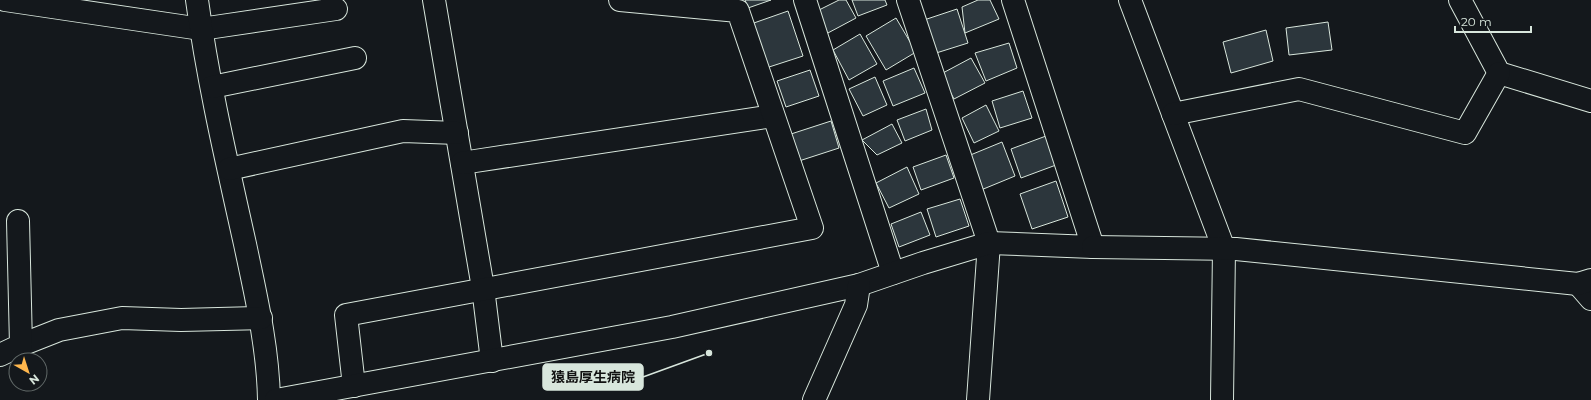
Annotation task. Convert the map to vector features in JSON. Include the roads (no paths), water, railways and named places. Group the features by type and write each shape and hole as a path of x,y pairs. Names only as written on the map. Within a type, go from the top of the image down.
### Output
{"street":[{"path":"5,0 200,29 336,9"},
{"path":"197,0 200,29 260,318 269,368 269,400"},
{"path":"434,0 483,288 492,361"},
{"path":"354,386 346,315 483,288 812,228 735,6 620,0"},
{"path":"805,0 893,273"},
{"path":"908,0 989,243 978,400"},
{"path":"1013,0 1093,247"},
{"path":"1130,0 1224,249 1222,400"},
{"path":"1460,0 1499,73 1591,101"},
{"path":"212,88 355,58"},
{"path":"1173,114 1299,89 1465,133 1499,73"},
{"path":"462,163 773,116"},
{"path":"229,169 403,131 457,134"},
{"path":"18,221 22,345"},
{"path":"276,400 672,327 859,285 989,243 1093,247 1224,249 1587,288"},
{"path":"814,400 856,305 859,285"},
{"path":"0,355 59,330 122,318 181,320 260,318"}],"place":[{"name":"猿島厚生病院","path":"709,353"}]}
